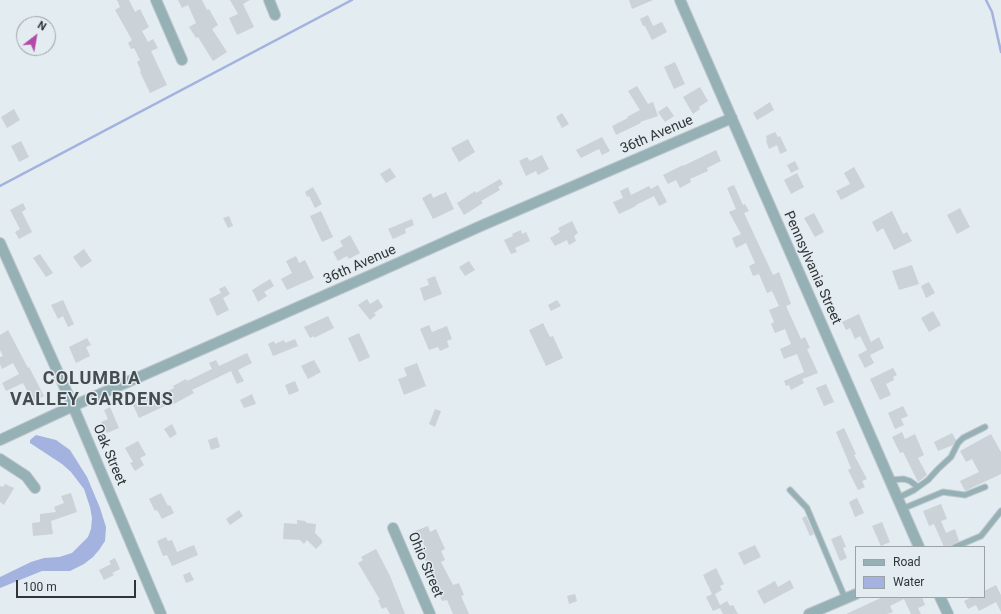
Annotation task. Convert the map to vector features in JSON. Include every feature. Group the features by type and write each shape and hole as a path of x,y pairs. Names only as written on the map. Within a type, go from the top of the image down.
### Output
{"street":[{"path":"156,0 182,60"},
{"path":"269,0 276,15"},
{"name":"Pennsylvania Street","path":"680,0 919,546"},
{"name":"36th Avenue","path":"0,440 73,406 371,276 483,225 732,118"},
{"name":"Oak Street","path":"0,243 73,406 161,614"},
{"path":"0,459 26,476 35,488"},
{"name":"Ohio Street","path":"393,528 430,614"},
{"path":"809,614 855,594"},
{"path":"940,598 948,614"}],"lane":[{"path":"898,498 928,480 954,454 956,445 963,438 985,427"},
{"path":"890,480 910,480 918,487"},
{"path":"902,509 943,492 965,495 985,487"},
{"path":"790,490 807,508 845,598"},
{"path":"957,546 981,536 1001,511"}],"water":[{"path":"36,435 56,440 70,450 87,477 100,508 106,527 105,541 93,557 84,564 70,571 42,571 0,588 0,577 31,562 72,553 88,537 91,529 92,518 84,489 71,472 62,464 30,443 30,440"}],"building":[{"path":"117,0 129,0 135,12 140,9 149,27 142,31 148,42 153,39 158,48 151,51 167,85 150,93 140,72 141,71 137,62 140,60 134,48 131,49 128,43 132,40 115,10 120,7"},
{"path":"178,0 202,0 218,25 212,29 227,52 213,61 198,37 196,38 189,27 196,23 188,5 182,8"},
{"path":"230,0 250,0 243,4 254,27 237,35 229,18 238,14"},
{"path":"629,0 653,0 632,9"},
{"path":"648,15 653,26 662,22 667,32 652,40 640,19"},
{"path":"675,62 685,84 674,89 664,67"},
{"path":"637,86 648,104 653,102 658,116 640,122 641,123 616,135 612,126 640,110 628,91"},
{"path":"700,87 708,101 699,107 700,109 693,114 683,97"},
{"path":"770,102 774,110 757,120 753,113"},
{"path":"667,106 674,116 665,122 658,112"},
{"path":"14,109 20,120 7,128 1,117"},
{"path":"562,113 569,124 562,128 556,117"},
{"path":"775,132 778,137 780,136 787,151 780,154 777,145 769,149 766,141 766,136"},
{"path":"602,137 610,151 602,155 599,149 581,158 576,150"},
{"path":"468,139 475,152 459,162 451,148"},
{"path":"21,141 29,157 19,162 11,146"},
{"path":"716,150 721,161 707,168 708,171 690,179 691,182 680,188 676,180 668,184 663,175"},
{"path":"542,155 549,169 538,175 536,171 526,176 519,161 527,157 530,161"},
{"path":"795,161 799,169 791,173 787,165"},
{"path":"854,167 865,187 841,200 836,191 850,184 844,173"},
{"path":"390,168 396,177 386,183 380,174"},
{"path":"797,173 804,187 791,194 784,180"},
{"path":"500,179 503,184 498,187 500,190 481,201 483,203 464,215 457,203 475,191 476,193"},
{"path":"658,185 667,202 659,206 654,196 619,214 613,202 623,198 620,191 628,187 631,195 649,186 651,189"},
{"path":"734,185 743,205 745,204 749,211 744,213 773,275 779,272 791,304 786,306 801,339 805,337 810,348 807,349 818,373 802,379 804,383 791,390 789,385 786,386 784,381 804,372 797,354 784,359 780,349 791,344 785,329 775,333 771,324 774,322 769,310 779,306 772,291 767,293 759,274 753,276 749,266 755,263 746,243 736,248 732,238 741,234 729,212 736,209 727,188"},
{"path":"313,187 322,204 315,208 309,196 307,197 305,192"},
{"path":"446,192 454,209 433,219 422,198 431,193 433,198"},
{"path":"23,203 26,209 22,212 32,232 19,239 15,232 20,229 10,210"},
{"path":"960,208 970,227 957,234 947,215"},
{"path":"321,211 333,237 322,242 310,216"},
{"path":"892,211 903,234 907,232 912,241 894,250 883,228 877,232 872,222"},
{"path":"814,213 824,232 815,237 804,218"},
{"path":"229,216 233,226 228,228 223,218"},
{"path":"412,219 414,225 405,229 406,233 393,239 388,229"},
{"path":"572,221 578,233 574,236 576,241 569,245 567,240 555,246 550,238 560,232 558,228"},
{"path":"521,230 522,234 526,232 530,241 515,248 517,252 511,254 504,240"},
{"path":"350,235 360,253 349,259 347,256 338,261 333,252 343,246 340,241"},
{"path":"84,249 92,261 81,268 73,257"},
{"path":"40,254 53,273 46,277 33,258"},
{"path":"296,256 299,263 305,260 314,278 287,290 281,279 292,273 286,261"},
{"path":"469,261 475,270 465,276 459,267"},
{"path":"912,265 919,284 899,290 892,271"},
{"path":"435,276 442,294 424,301 420,288 429,285 427,279"},
{"path":"270,279 274,286 264,292 267,296 258,302 252,290"},
{"path":"929,282 935,293 926,298 921,286"},
{"path":"225,286 230,294 223,298 229,310 217,316 209,299 221,293 219,289"},
{"path":"367,299 370,304 378,299 383,307 374,313 376,315 370,320 358,305"},
{"path":"63,300 74,324 68,327 63,316 58,319 51,305"},
{"path":"557,300 561,306 551,311 548,305"},
{"path":"933,311 941,325 929,332 921,318"},
{"path":"859,314 871,342 879,337 884,348 870,355 874,363 865,368 858,355 867,350 860,336 855,339 850,328 846,330 842,322"},
{"path":"328,316 334,328 314,338 314,336 310,338 304,327"},
{"path":"543,323 550,337 553,336 563,358 546,366 529,330"},
{"path":"429,325 432,332 447,326 452,339 447,341 449,347 440,351 438,347 429,350 420,329"},
{"path":"8,330 44,396 33,402 23,383 6,391 2,383 19,374 13,363 2,369 0,364 0,357 3,356 0,350 0,335"},
{"path":"359,333 370,357 359,362 348,338"},
{"path":"87,338 91,345 86,347 90,356 76,363 69,347"},
{"path":"295,339 298,346 273,356 268,344 274,341 275,344 284,340 285,343"},
{"path":"247,353 252,363 238,370 244,381 237,384 231,371 192,390 194,393 172,405 171,403 139,418 133,405 159,391 161,395 186,379 187,381 212,369 209,363 216,360 219,366"},
{"path":"314,360 321,372 308,379 301,366"},
{"path":"417,363 426,386 404,395 398,379 407,376 404,368"},
{"path":"893,368 897,375 893,377 894,380 886,384 891,395 880,400 870,379"},
{"path":"295,381 299,391 289,395 285,385"},
{"path":"826,384 834,402 824,406 816,388"},
{"path":"252,394 256,404 244,408 240,400"},
{"path":"903,406 908,416 901,419 904,425 895,429 888,413"},
{"path":"110,407 119,428 107,433 101,422 108,419 104,410"},
{"path":"435,409 441,411 435,427 429,424"},
{"path":"172,424 177,434 170,438 164,429"},
{"path":"844,428 856,454 854,455 867,479 862,481 865,487 858,490 848,470 851,468 836,432"},
{"path":"902,432 905,439 915,434 924,455 918,458 927,475 918,482 903,452 900,453 892,437"},
{"path":"952,433 956,440 953,445 938,451 934,442"},
{"path":"991,434 1001,452 1001,474 965,491 960,481 979,472 972,459 966,462 960,451"},
{"path":"217,437 220,447 211,450 208,440"},
{"path":"138,441 146,455 140,458 144,465 135,471 130,463 133,462 125,448"},
{"path":"5,484 14,488 4,505 0,502 0,486 3,487"},
{"path":"71,493 77,512 51,521 53,534 33,536 32,523 40,522 40,514 56,512 54,507 64,503 61,496"},
{"path":"161,493 168,506 170,505 174,513 162,519 157,510 155,511 149,499"},
{"path":"857,498 864,513 855,517 849,502"},
{"path":"941,504 947,519 941,521 946,533 955,529 959,541 952,546 944,546 934,524 929,526 923,511"},
{"path":"239,510 243,516 230,525 226,519"},
{"path":"806,516 814,534 810,536 802,518"},
{"path":"297,520 316,524 315,533 322,540 322,543 316,549 307,540 304,544 300,540 283,539 284,523 297,524"},
{"path":"882,522 890,542 881,546 872,526"},
{"path":"428,526 430,532 436,529 445,549 441,551 445,560 441,562 453,585 459,583 464,595 461,596 469,614 453,614 447,600 442,601 428,570 430,569 421,552 426,549 421,538 419,539 415,531"},
{"path":"841,535 846,547 843,548 847,558 840,561 831,539"},
{"path":"166,537 168,541 172,540 177,552 194,545 198,555 172,566 167,555 163,556 157,541"},
{"path":"755,545 761,557 744,565 738,553"},
{"path":"376,549 390,576 405,614 390,614 386,607 382,609 378,600 380,600 358,563 363,560 361,557"},
{"path":"115,558 120,569 112,573 114,575 104,580 99,570 111,564 109,561"},
{"path":"716,568 724,584 720,586 722,590 715,594 720,605 727,601 730,606 733,605 738,614 723,614 720,608 713,611 706,597 712,594 703,575"},
{"path":"190,572 194,580 186,583 183,575"},
{"path":"790,580 794,588 764,604 757,591 775,581 778,587"},
{"path":"996,585 1001,595 1001,612 996,602 979,611 976,605 968,609 964,601 970,598 985,598 985,590"},
{"path":"575,594 577,601 569,604 567,596"},
{"path":"881,598 922,598 925,605 918,608 921,614 911,614 904,599 890,606 893,612 887,614 846,614"}],"waterway":[{"path":"0,186 352,0"},
{"path":"986,0 992,12 1001,52"}],"district":[{"name":"COLUMBIA VALLEY GARDENS","path":"92,389"}]}
